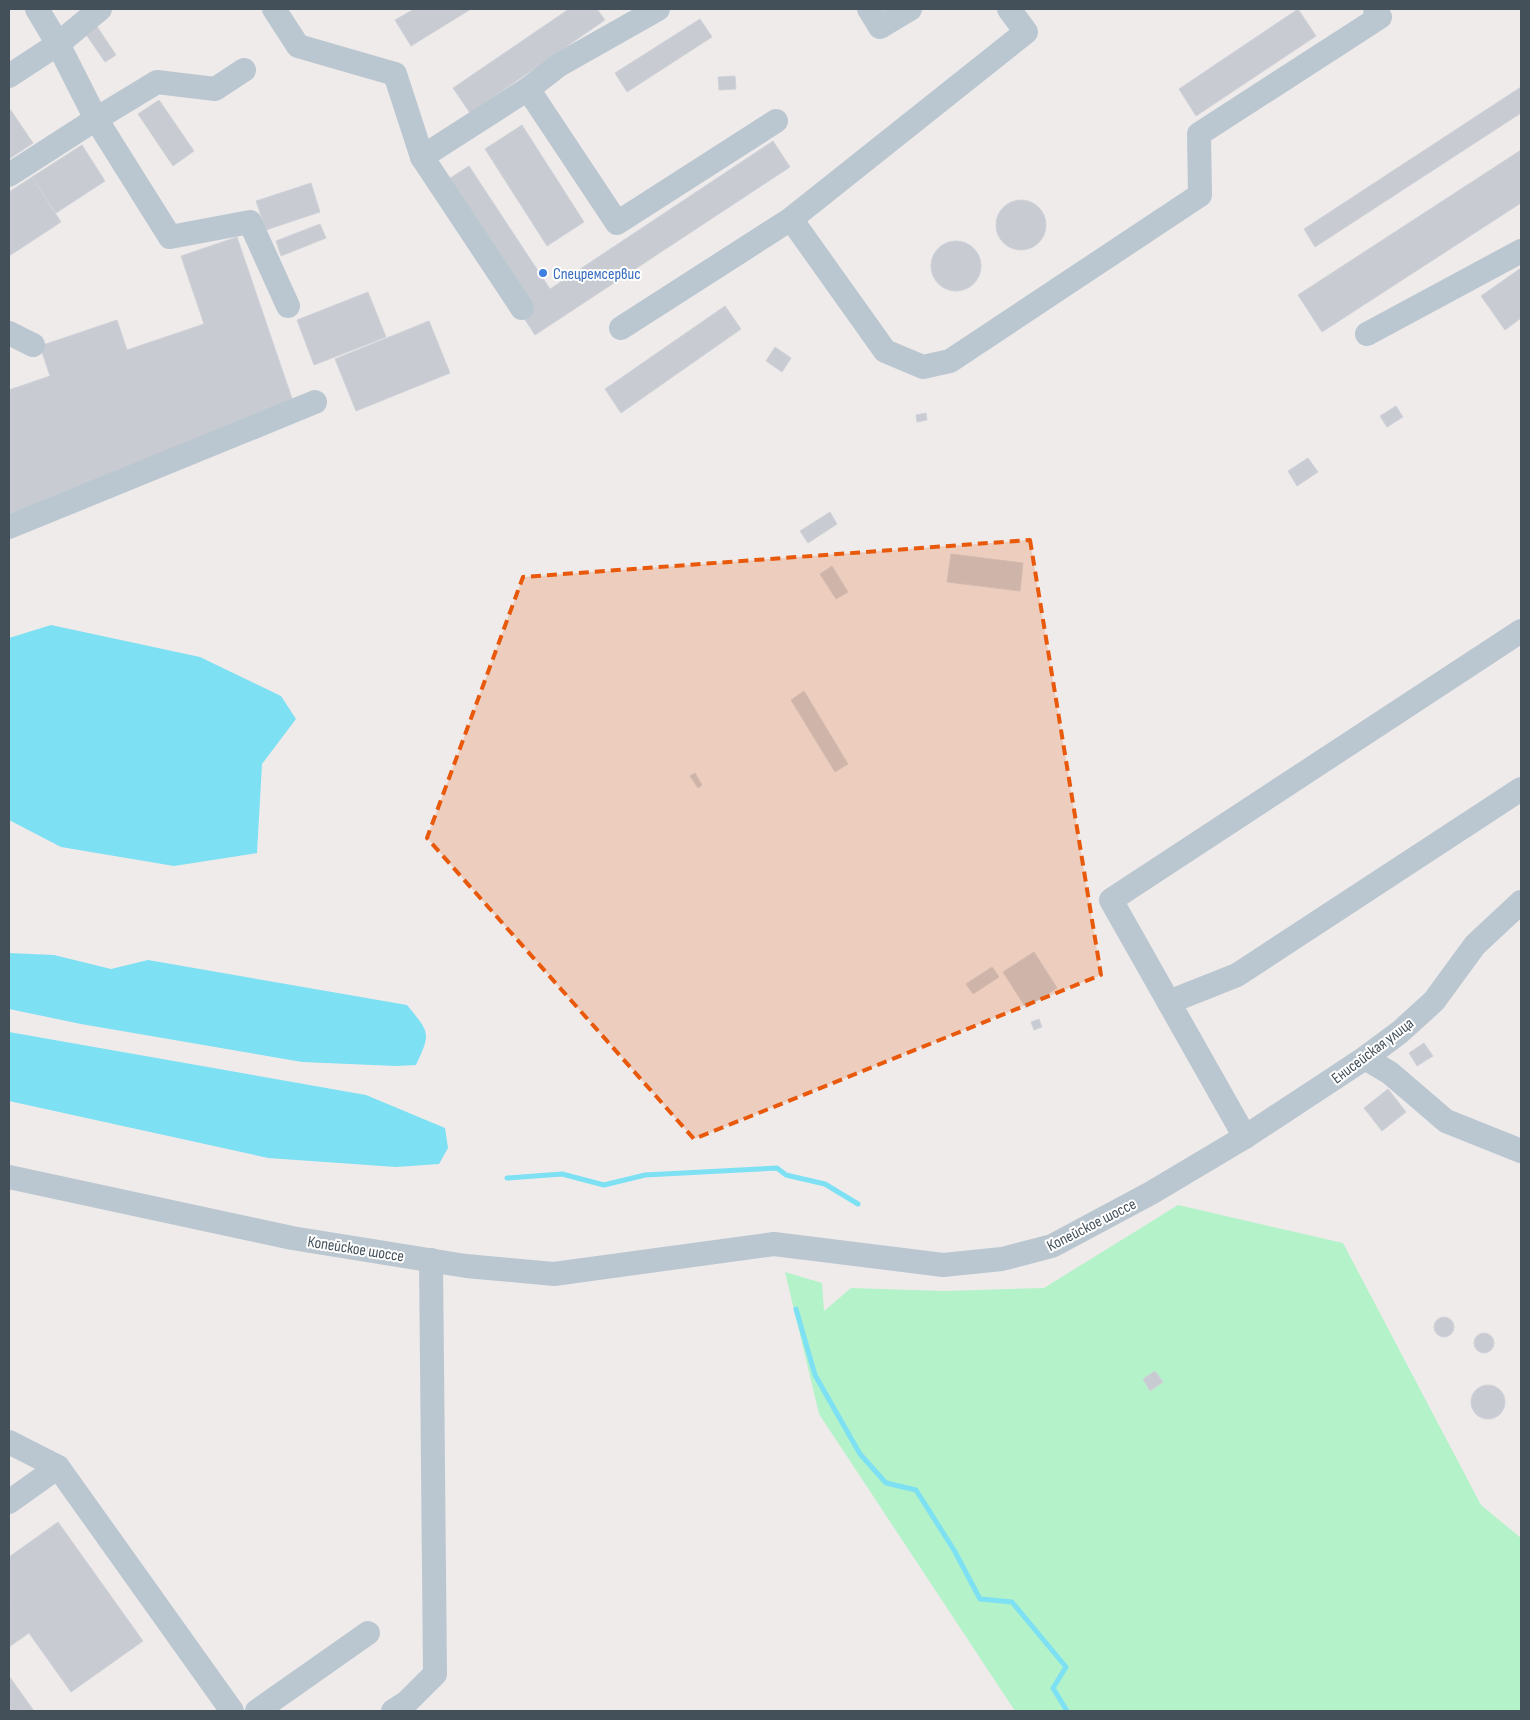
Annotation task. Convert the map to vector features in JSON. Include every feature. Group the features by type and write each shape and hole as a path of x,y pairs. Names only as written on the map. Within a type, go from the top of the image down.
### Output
{"street":[{"path":"37,9 58,44 96,119 170,237 250,222 288,306"},
{"path":"9,76 58,44 100,9"},
{"path":"274,9 298,46 395,74 422,157 522,308"},
{"path":"422,157 528,89 559,65 658,9"},
{"path":"869,9 880,27 910,9"},
{"path":"621,328 791,219 1026,32 1009,9"},
{"path":"791,219 886,352 923,367 950,361 1200,195 1199,134 1380,17 1375,9"},
{"path":"9,176 96,119 158,82 215,89 244,70"},
{"path":"528,89 617,223 776,121"},
{"path":"1367,334 1521,252"},
{"path":"9,333 33,345"},
{"path":"9,527 315,402"},
{"path":"1245,1137 1111,900 1521,631"},
{"path":"1169,1002 1237,975 1521,788"},
{"name":"Енисейская улица","path":"1196,1166 1245,1137 1365,1058 1400,1032 1434,1001 1475,945 1521,902"},
{"path":"1365,1058 1390,1073 1446,1121 1521,1151"},
{"name":"Копейское шоссе","path":"9,1177 292,1238 466,1266 554,1274 774,1244 943,1265 1002,1258 1052,1246 1151,1193 1196,1166"},
{"path":"393,1711 407,1702 435,1674 431,1260"},
{"path":"9,1442 58,1467 232,1711"},
{"path":"9,1502 58,1467"},
{"path":"257,1711 368,1633"}],"highlighted area":[{"path":"1030,540 1101,975 694,1139 427,838 523,577"}],"green space":[{"path":"1178,1205 1343,1243 1481,1505 1521,1538 1521,1711 1015,1711 819,1414 785,1272 822,1283 824,1311 851,1288 945,1291 1044,1288"}],"water":[{"path":"51,625 200,657 281,696 296,719 262,764 257,853 174,866 61,847 9,820 9,638"},
{"path":"9,953 54,955 111,969 148,960 407,1005 424,1028 426,1039 416,1065 396,1066 302,1062 81,1024 9,1009"},
{"path":"9,1032 366,1095 445,1128 448,1148 439,1164 396,1167 268,1158 9,1101"}],"building":[{"path":"414,9 471,9 411,46 395,20"},
{"path":"569,9 597,9 605,20 470,113 453,88"},
{"path":"1298,9 1316,36 1196,116 1179,89"},
{"path":"700,19 712,37 627,92 615,73"},
{"path":"94,22 116,55 105,62 83,30"},
{"path":"735,76 736,89 719,90 718,77"},
{"path":"1521,87 1521,113 1315,247 1304,229"},
{"path":"159,100 194,151 173,166 138,114"},
{"path":"9,110 33,143 9,159"},
{"path":"522,125 584,222 547,246 485,149"},
{"path":"773,141 790,167 535,335 438,186 469,166 550,289"},
{"path":"82,145 105,181 56,213 32,177"},
{"path":"1521,150 1521,203 1322,332 1298,295"},
{"path":"32,177 61,222 9,256 9,192"},
{"path":"311,183 320,212 266,230 256,201"},
{"path":"1016,200 1026,200 1039,207 1046,220 1046,230 1039,243 1026,250 1016,250 1007,246 1000,239 996,230 996,220 1000,211 1007,204"},
{"path":"320,224 326,238 281,256 276,241"},
{"path":"237,237 298,416 9,514 9,390 50,376 40,346 117,320 127,350 204,324 181,256"},
{"path":"951,241 961,241 974,248 981,261 981,271 974,284 961,291 951,291 942,287 935,280 931,271 931,261 935,252 942,245"},
{"path":"1521,268 1521,318 1505,330 1481,296"},
{"path":"368,292 386,337 314,365 297,320"},
{"path":"725,306 741,329 621,413 605,389"},
{"path":"429,321 450,373 356,411 335,359"},
{"path":"775,347 791,358 782,372 766,361"},
{"path":"1396,406 1403,417 1387,427 1380,416"},
{"path":"926,413 927,420 917,422 916,415"},
{"path":"1308,458 1318,472 1297,486 1288,471"},
{"path":"830,512 837,524 808,543 800,531"},
{"path":"951,554 1023,563 1020,591 947,582"},
{"path":"832,566 848,592 836,599 820,574"},
{"path":"804,691 848,764 835,772 791,700"},
{"path":"695,773 702,785 698,788 690,776"},
{"path":"1034,952 1057,988 1026,1008 1003,972"},
{"path":"992,967 999,977 973,994 966,984"},
{"path":"1039,1019 1042,1027 1034,1030 1031,1022"},
{"path":"1424,1043 1433,1056 1417,1066 1409,1053"},
{"path":"1388,1089 1406,1112 1382,1131 1364,1108"},
{"path":"1444,1317 1451,1320 1454,1327 1451,1334 1444,1337 1437,1334 1434,1327 1437,1320"},
{"path":"1484,1333 1491,1336 1494,1343 1491,1350 1484,1353 1477,1350 1474,1343 1477,1336"},
{"path":"1155,1371 1163,1382 1150,1391 1143,1379"},
{"path":"1488,1385 1495,1386 1500,1390 1504,1395 1504,1409 1500,1414 1495,1418 1488,1419 1481,1418 1476,1414 1472,1409 1471,1402 1472,1395 1476,1390 1481,1386"},
{"path":"58,1522 143,1641 71,1692 29,1633 9,1647 9,1608 11,1607 9,1605 9,1557"},
{"path":"9,1676 34,1711 9,1711"}],"waterway":[{"path":"507,1178 562,1174 604,1185 645,1175 777,1168 786,1175 825,1184 858,1204"},
{"path":"796,1309 815,1375 860,1454 886,1483 916,1490 954,1550 980,1599 1012,1602 1066,1667 1053,1688 1067,1711"}],"place":[{"name":"Спецремсервис","path":"543,273"}]}
